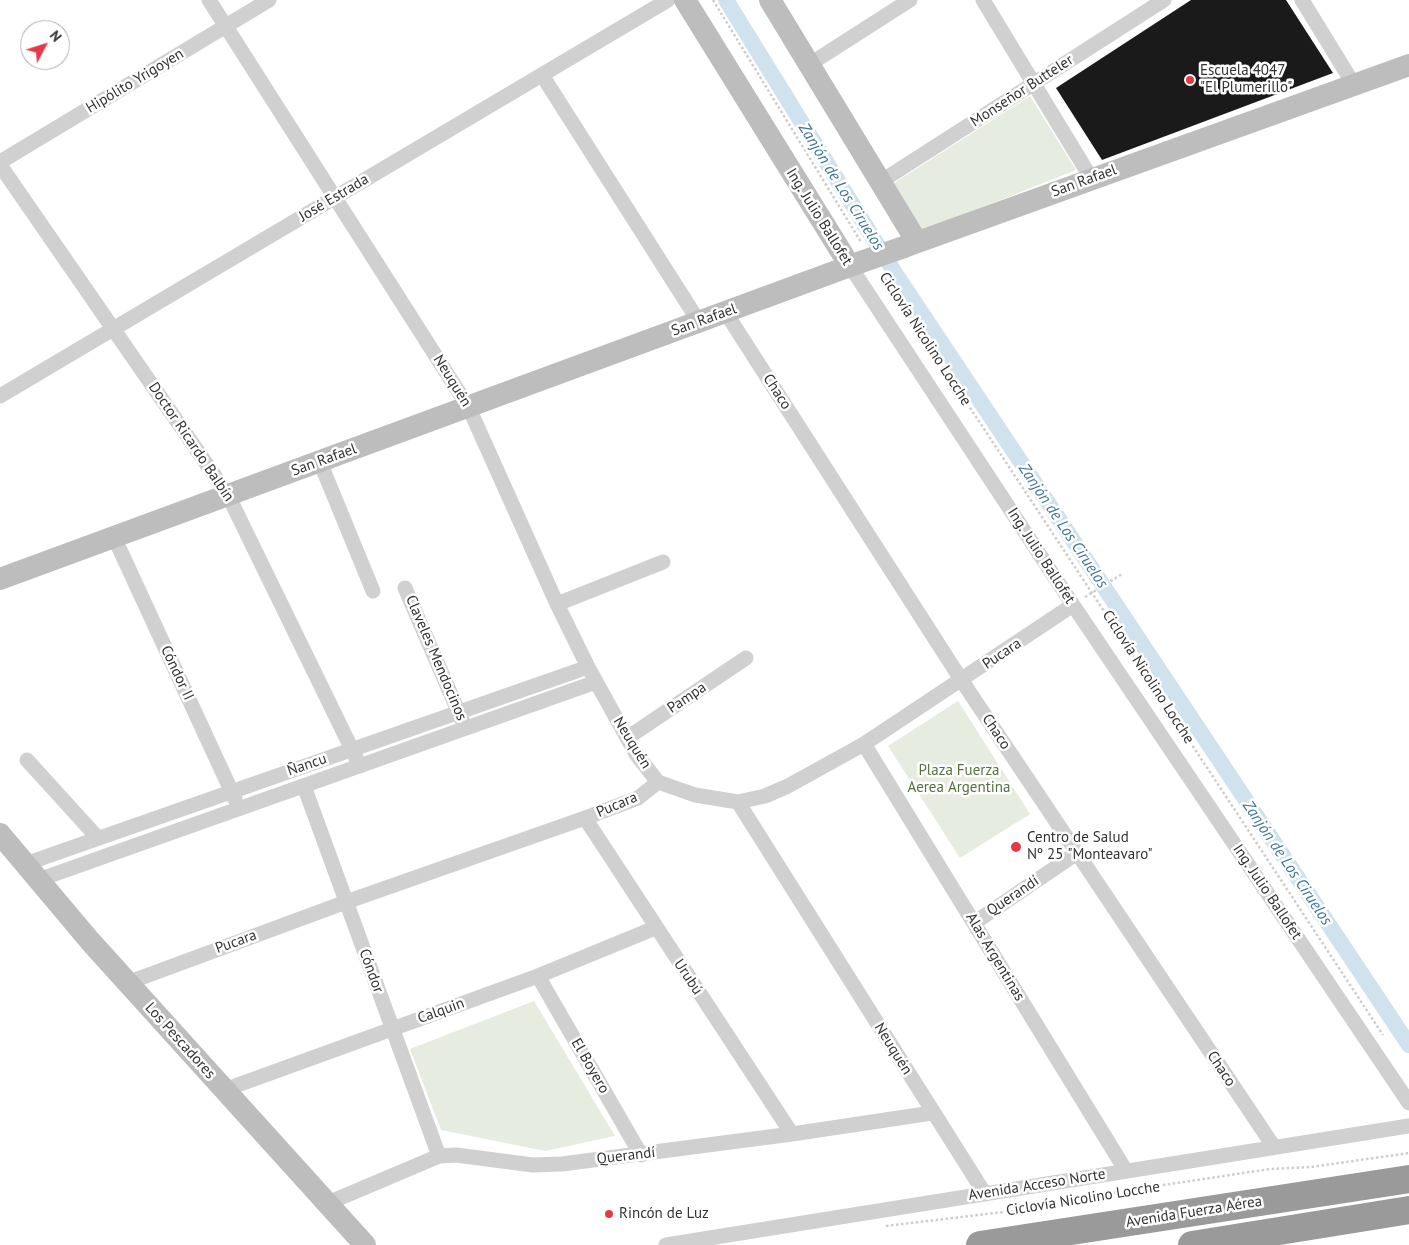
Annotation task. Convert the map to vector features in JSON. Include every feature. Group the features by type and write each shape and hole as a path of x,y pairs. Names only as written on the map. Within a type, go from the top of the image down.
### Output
{"highway":[{"name":"Avenida Fuerza Aérea","path":"980,1245 1409,1179"},
{"path":"1192,1245 1409,1210"}],"street":[{"name":"Neuquén","path":"209,0 336,196 469,408 557,604 588,667 636,754 658,782"},
{"name":"Hipólito Yrigoyen","path":"0,164 269,0"},
{"name":"José Estrada","path":"0,396 668,0"},
{"name":"Ing. Julio Ballofet","path":"686,0 859,259 1073,605 1409,1103"},
{"path":"770,0 880,182 911,244"},
{"path":"810,64 910,0"},
{"path":"983,0 1091,178"},
{"name":"Monseñor Butteler","path":"880,182 1034,83 1147,4 1164,0"},
{"path":"1302,0 1354,84"},
{"name":"San Rafael","path":"0,579 469,408 726,312 859,259 911,244 1409,65"},
{"path":"542,76 699,322"},
{"name":"Doctor Ricardo Balbín","path":"0,164 228,495 360,766"},
{"name":"Chaco","path":"726,312 962,681 1274,1147"},
{"path":"320,462 373,591"},
{"name":"Cóndor II","path":"114,537 240,809"},
{"path":"557,604 663,562"},
{"name":"Claveles Mendocinos","path":"405,588 466,728"},
{"name":"Pucara","path":"128,982 638,798 658,782 695,795 738,802 765,796 788,786 864,744 962,681 1073,605"},
{"name":"Pampa","path":"627,738 746,658"},
{"name":"Ñancu","path":"32,872 97,837 588,667"},
{"name":"Ñancu","path":"32,872 240,809 596,682"},
{"name":"Alas Argentinas","path":"864,744 1126,1170"},
{"path":"27,760 97,837"},
{"name":"Cóndor","path":"304,786 440,1156"},
{"name":"Neuquén","path":"738,802 932,1113 985,1194"},
{"name":"Urubú","path":"585,818 655,928 792,1134"},
{"name":"Los Pescadores","path":"0,834 128,982 365,1245"},
{"name":"Querandí","path":"974,923 1077,853"},
{"name":"Calquin","path":"224,1090 538,976 655,928"},
{"name":"El Boyero","path":"538,976 641,1155"},
{"name":"Querandí","path":"328,1203 440,1156 456,1155 533,1166 641,1155 932,1113"},
{"name":"Avenida Acceso Norte","path":"666,1245 1409,1126"}],"path":[{"path":"713,0 859,259"},
{"name":"Ciclovía Nicolino Locche","path":"881,273 1387,1041"},
{"path":"1094,592 1122,574"},
{"name":"Ciclovía Nicolino Locche","path":"882,1227 1037,1208 1117,1192 1270,1169 1311,1167 1409,1153"}],"green space":[{"path":"1030,96 1076,170 923,231 894,183"},
{"name":"Plaza Fuerza Aerea Argentina","path":"958,701 1030,814 960,858 888,746"},
{"path":"534,1001 615,1136 545,1151 441,1130 410,1049"}],"building":[{"name":"Escuela 4047 \"El Plumerillo\"","path":"1191,0 1286,0 1333,73 1102,160 1056,88"}],"waterway":[{"name":"Zanjón de Los Ciruelos","path":"726,0 893,270 1409,1045"}],"place":[{"name":"Escuela 4047 \"El Plumerillo\"","path":"1190,80"},
{"name":"Centro de Salud Nº 25 \"Monteavaro\"","path":"1016,847"},
{"name":"Rincón de Luz","path":"609,1214"}]}
